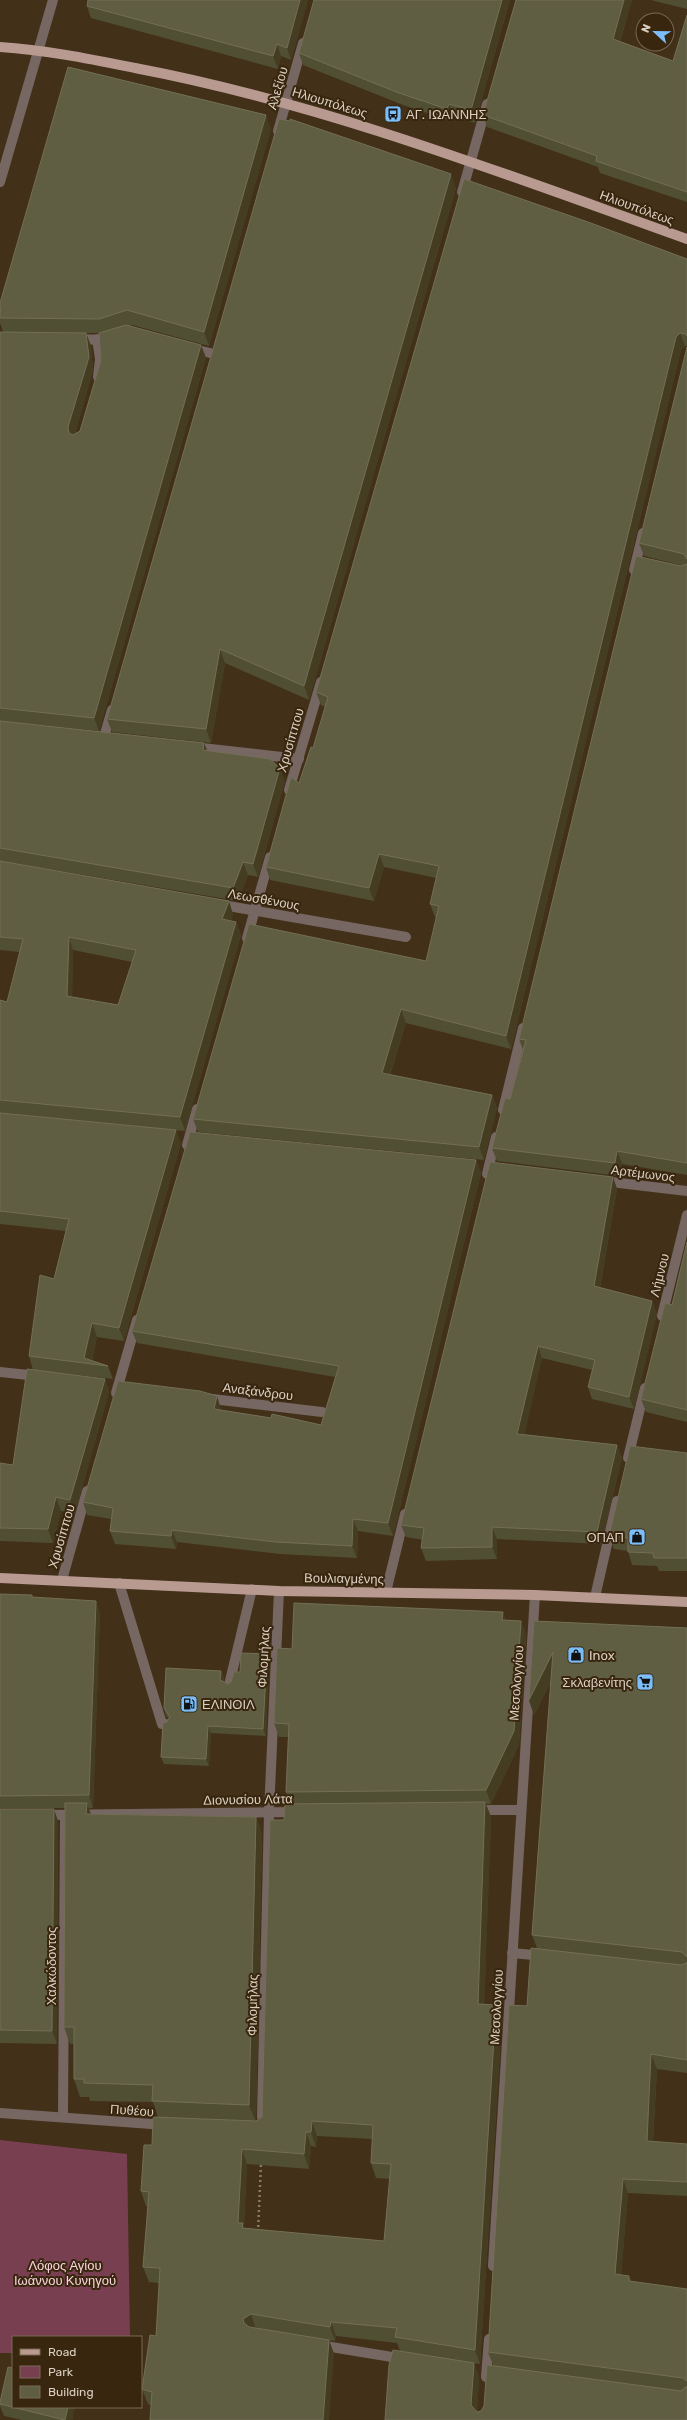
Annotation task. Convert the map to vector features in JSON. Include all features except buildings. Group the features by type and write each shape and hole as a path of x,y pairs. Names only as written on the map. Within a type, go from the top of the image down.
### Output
{"main road":[{"name":"Ηλιουπόλεως","path":"0,47 40,49 190,78 286,102 470,161 687,239"},
{"name":"Βουλιαγμένης","path":"0,1578 279,1591 535,1595 687,1602"}],"street":[{"path":"0,182 40,49 53,0"},
{"name":"Αλεξίου","path":"275,140 307,29"},
{"path":"459,200 489,96"},
{"path":"67,339 105,340 124,333"},
{"path":"96,385 100,359 97,340"},
{"path":"176,344 214,354"},
{"path":"632,577 640,562 646,522"},
{"name":"Χρυσίππου","path":"288,797 323,674"},
{"path":"104,737 115,698"},
{"path":"182,745 298,759"},
{"path":"244,949 272,850"},
{"name":"Λεωσθένους","path":"208,903 406,937"},
{"path":"484,1187 525,1020"},
{"path":"185,1152 200,1100"},
{"name":"Αρτέμωνος","path":"592,1180 687,1191"},
{"name":"Λήμνου","path":"661,1324 687,1215"},
{"path":"113,1402 139,1311"},
{"path":"0,1372 47,1378"},
{"path":"625,1470 647,1378"},
{"name":"Αναξάνδρου","path":"196,1396 322,1412"},
{"name":"Χρυσίππου","path":"62,1580 90,1483"},
{"path":"594,1597 619,1494"},
{"path":"386,1592 408,1500"},
{"path":"119,1583 162,1724 166,1724"},
{"path":"229,1685 252,1590"},
{"name":"Φιλομήλας","path":"262,2129 269,1812 279,1591"},
{"name":"Μεσολογγίου","path":"492,2277 520,1810 535,1595"},
{"path":"466,1810 520,1810"},
{"name":"Διονυσίου Λάτα","path":"36,1815 308,1812"},
{"name":"Χαλκώδοντος","path":"63,2117 65,1815"},
{"path":"512,1953 558,1958"},
{"name":"Πυθέου","path":"0,2113 177,2125"},
{"path":"486,2388 483,2372 490,2325"},
{"path":"309,2344 417,2361"},
{"path":"483,2372 500,2374"}],"path":[{"path":"258,2240 262,2129"}],"green space":[{"name":"Λόφος Αγίου Ιωάννου Κυνηγού","path":"0,2140 127,2154 130,2336 12,2336 12,2353 0,2353"}],"place":[{"name":"ΑΓ. ΙΩΑΝΝΗΣ","path":"393,114"},
{"name":"ΟΠΑΠ","path":"637,1537"},
{"name":"Inox","path":"576,1655"},
{"name":"Σκλαβενίτης","path":"645,1682"},
{"name":"ΕΛΙΝΟΙΛ","path":"189,1704"}]}
